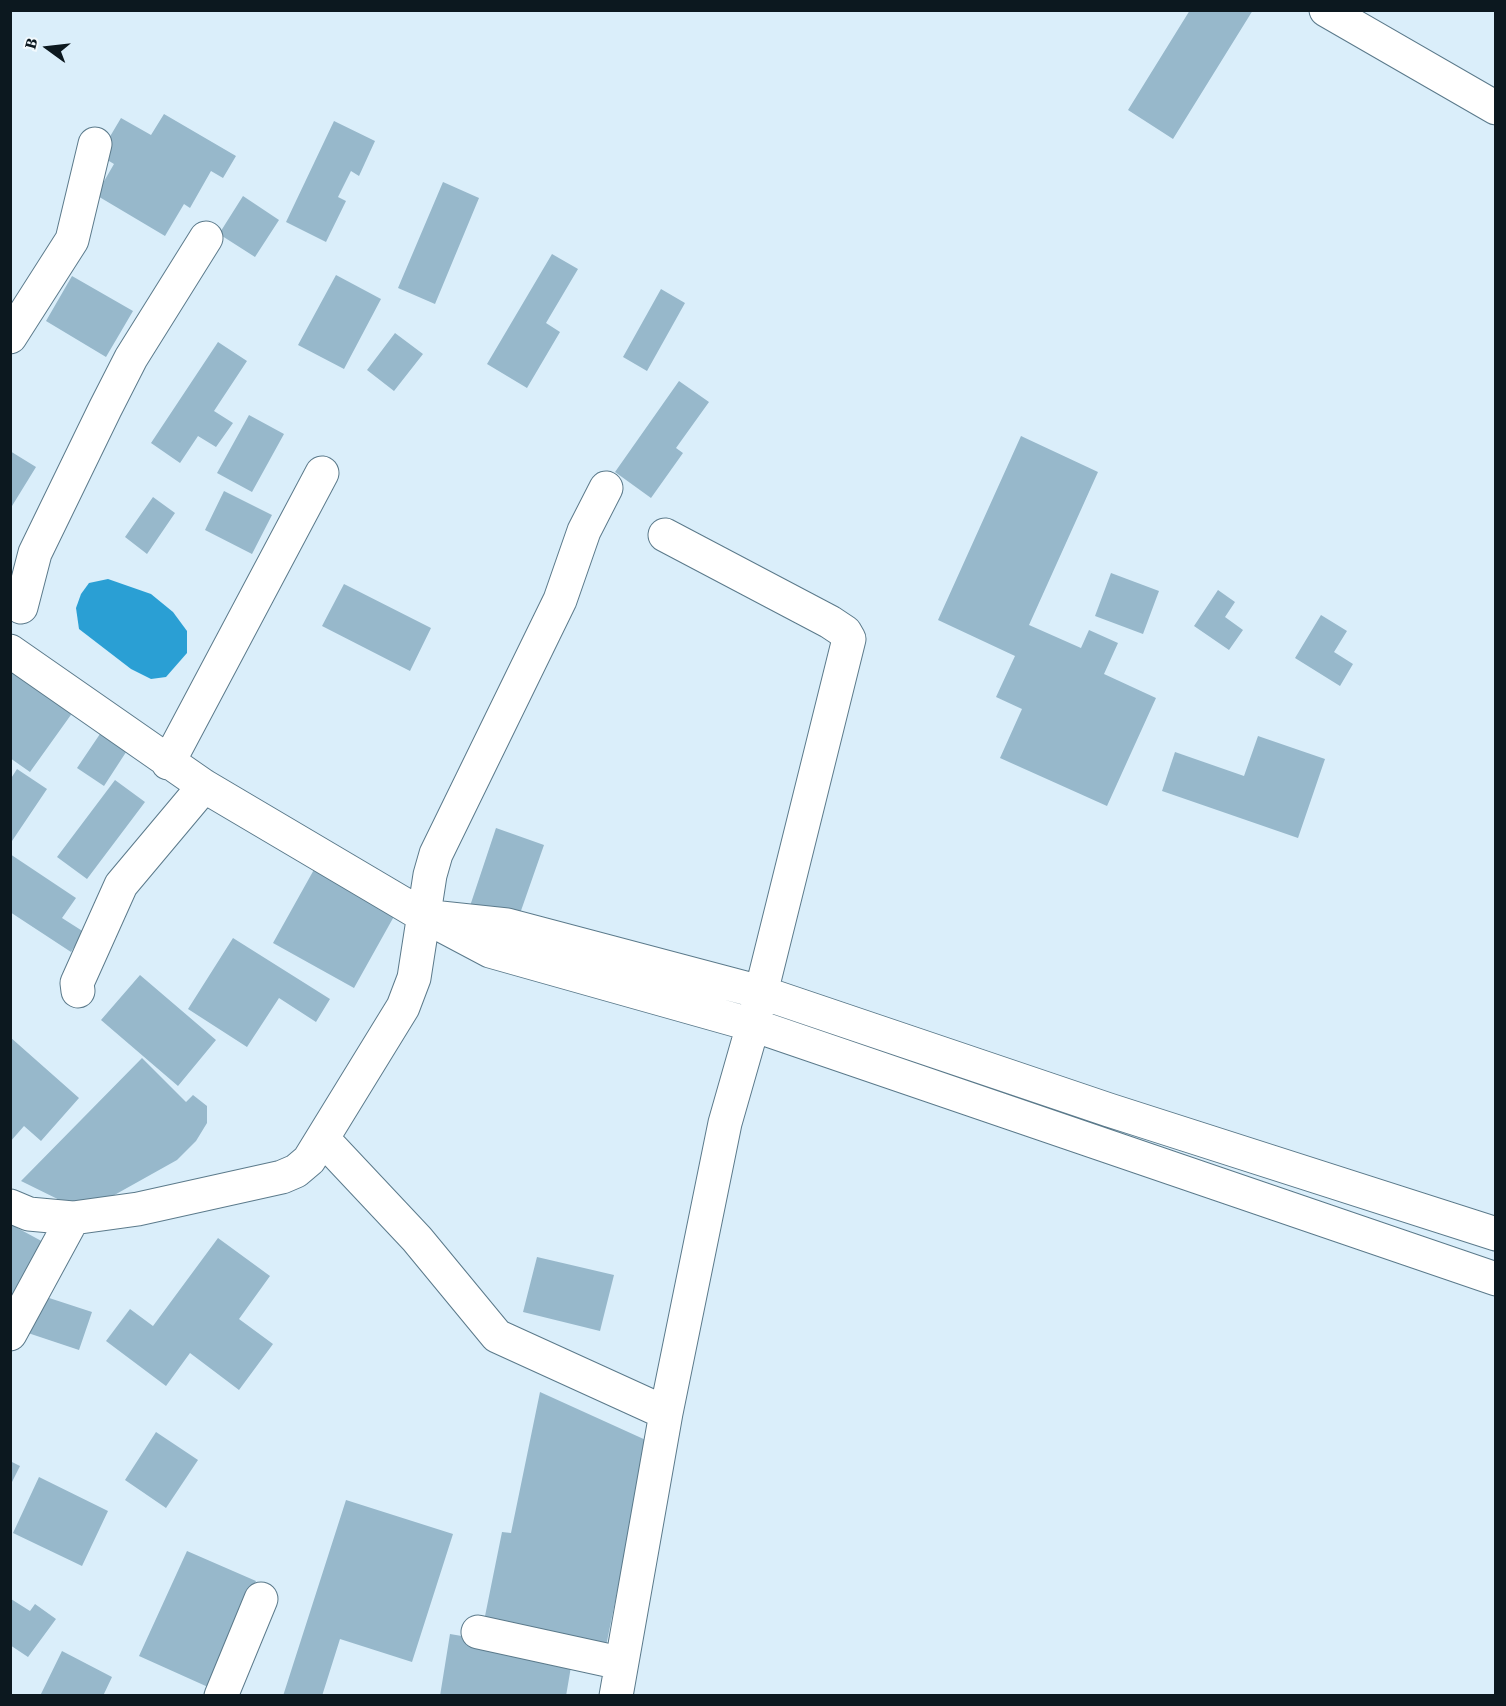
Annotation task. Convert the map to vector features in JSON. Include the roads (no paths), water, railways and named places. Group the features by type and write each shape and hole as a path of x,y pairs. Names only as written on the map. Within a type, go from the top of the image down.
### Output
{"street":[{"path":"1326,10 1496,108"},
{"path":"10,337 72,240 95,144"},
{"path":"14,606 35,553 131,358 206,238"},
{"path":"168,763 322,473"},
{"path":"10,1206 29,1214 73,1218 138,1209 282,1177 296,1171 309,1160 403,1007 414,978 436,854 560,600 584,531 606,488"},
{"path":"616,1695 666,1413 725,1123 753,1025 849,639 844,632 830,622 665,535"},
{"path":"10,651 204,786 424,916 490,951 753,1025 1496,1279"},
{"path":"78,991 77,982 121,885 204,786"},
{"path":"424,916 507,925 760,992 1109,1110 1496,1234"},
{"path":"323,1139 417,1239 497,1336 666,1413"},
{"path":"10,1334 73,1218"},
{"path":"221,1695 261,1599"},
{"path":"478,1632 621,1664"}],"water":[{"path":"108,579 151,594 173,612 187,631 187,653 166,677 151,679 131,669 79,629 76,608 81,594 89,583"}]}
